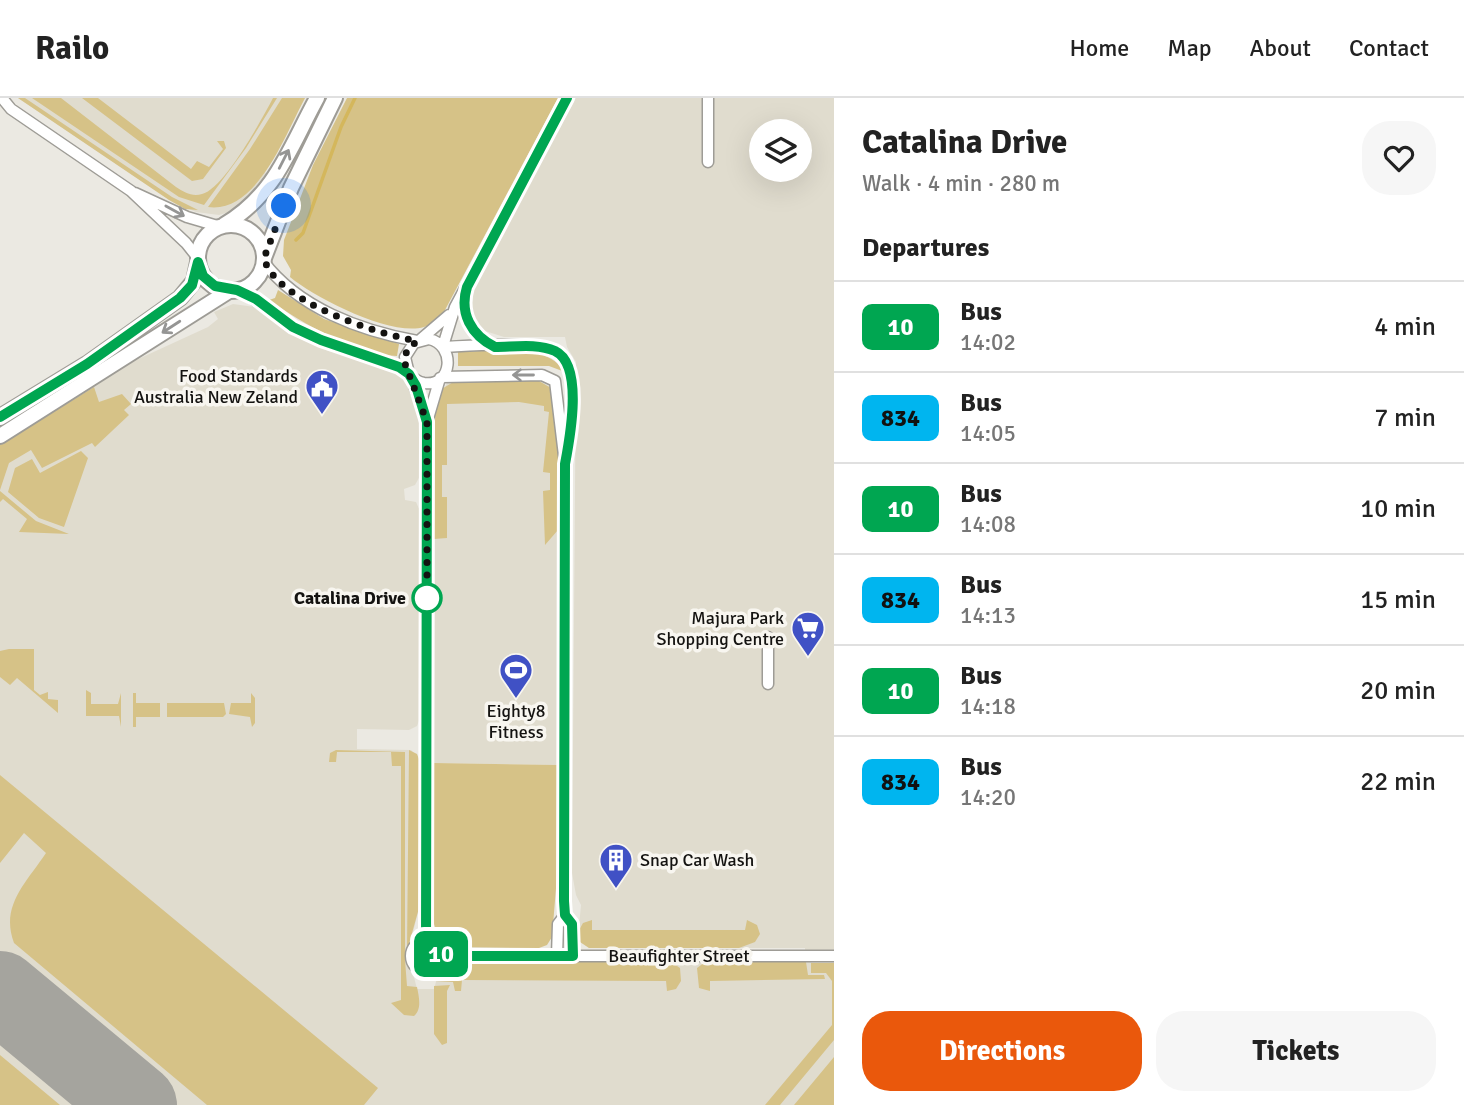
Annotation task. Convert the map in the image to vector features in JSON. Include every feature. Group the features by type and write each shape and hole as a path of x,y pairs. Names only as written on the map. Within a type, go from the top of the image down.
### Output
{"main road":[{"path":"0,417 87,364 180,298 192,285 204,239 250,208 265,194 317,98"},
{"path":"0,436 233,290 255,280 291,188 335,98"},
{"path":"222,226 238,226 251,232 260,244 264,259"},
{"path":"198,260 208,282 233,290"}],"street":[{"path":"2,98 11,109 131,191 186,243 198,260"},
{"path":"426,941 427,422 441,378 449,364 444,347 455,307 567,98"},
{"path":"708,98 708,162"},
{"path":"131,191 187,217 222,226"},
{"path":"264,259 283,284 318,308 419,340 433,340 444,347 541,347 557,352 566,362 572,380 570,433 565,464"},
{"path":"467,287 463,302 467,320 480,337 495,347"},
{"path":"233,290 264,304 302,331 399,367 423,383 441,378 542,375 553,378 565,464 565,915 558,924 557,956"},
{"path":"427,422 405,357 409,348 455,307"},
{"path":"768,637 768,684"},
{"path":"565,915 572,924 573,956"},
{"path":"426,941 437,945 441,956 438,965 430,970 416,967 412,950 419,942 426,941"},
{"name":"Beaufighter Street","path":"441,956 834,956"}],"shaded area":[{"path":"18,98 305,98 265,172 268,175 250,198 232,211 219,215 196,212 173,202"},
{"path":"18,98 25,98 172,197 198,210 185,209 169,200"},
{"path":"32,98 61,98 176,187 195,195 211,189 221,180 242,152 273,98 277,98 246,148 204,205 179,197"},
{"path":"82,98 98,98 191,169 197,161 209,167 223,149 217,141 224,141 226,148 203,179 192,181"},
{"path":"282,98 305,98 268,168 241,198 225,206 208,207 250,149"},
{"path":"347,98 558,98 445,310 436,320 424,327 410,329 393,326 354,314 290,277 291,270 283,256 284,240 313,165"},
{"path":"576,98 834,98 834,1105 0,1105 0,445 134,361 208,327 218,319 214,312 233,304 255,307 291,334 320,348 397,373 409,382 418,403 420,476 415,485 404,489 405,500 416,502 420,511 420,718 417,726 409,730 357,729 357,749 411,750 419,758 419,908 408,953 417,989 434,989 439,971 456,962 805,962 805,948 589,948 578,937 581,905 576,895 572,873 576,362 567,347 565,337 504,337 485,331 474,319 470,301 473,288"},
{"path":"278,290 324,319 399,344 397,356 365,350 313,328 269,300 275,298"},
{"path":"458,352 531,352 556,362 565,372 549,366 458,366"},
{"path":"455,381 539,381 551,388 558,440 558,530 545,545 543,491 550,490 550,473 543,472 549,412 544,411 544,406 519,402 447,404 447,465 442,465 442,497 447,497 447,538 434,539 435,407 440,390"},
{"path":"539,381 549,386 558,458 558,765 434,763 435,407 447,383"},
{"path":"94,387 99,402 122,394 131,404 124,410 129,415 95,447 92,443 42,468 31,450 9,463 0,490 0,445"},
{"path":"81,451 88,458 64,527 39,518 8,492 15,468 32,459 40,473"},
{"path":"0,491 36,521 69,534 19,532 27,519 3,499 0,502"},
{"path":"34,649 34,690 40,695 48,692 48,699 58,700 58,713 17,678 10,685 0,677 0,651"},
{"path":"86,690 91,693 91,704 118,704 121,693 121,727 119,716 86,716"},
{"path":"133,693 136,693 136,703 160,703 160,717 136,717 136,727 133,727"},
{"path":"251,693 255,698 255,723 252,727 250,717 229,714 231,703 251,703"},
{"path":"167,703 224,703 226,714 223,717 167,717"},
{"path":"336,750 405,752 405,960 407,986 417,987 419,1006 414,1016 404,1015 391,1003 401,1000 401,766 392,766 391,752 337,752 336,762 329,762 330,753"},
{"path":"409,750 417,754 420,762 419,908 407,951"},
{"path":"434,763 558,765 558,864 552,937 547,945 539,948 453,947 438,937 434,924"},
{"path":"0,775 378,1088 364,1105 207,1105 14,943 10,918 13,906 23,885 46,853 24,833 0,863"},
{"path":"592,920 592,930 745,930 747,920 757,925 760,934 755,942 739,948 589,948 580,942 578,932 583,923"},
{"path":"456,962 671,962 680,968 681,981 676,989 667,991 666,981 462,980 461,991 455,991 453,982 435,981 442,967"},
{"path":"705,962 806,962 808,975 824,975 825,979 710,981 710,991 699,988 697,968"},
{"path":"811,963 834,963 834,1040 780,1105 765,1105 832,1025 832,981 826,973 811,973"},
{"path":"450,985 447,991 447,1043 442,1045 434,1034 434,986"},
{"path":"0,1055 60,1105 0,1105"},
{"path":"834,1057 834,1105 794,1105"}],"waterway":[{"path":"296,240 303,233 341,127 355,98"}],"runway":[{"path":"0,992 136,1105"}],"bus line":[{"name":"10","path":"0,417 87,364 180,298 192,285 198,262 203,276 215,286 229,291 237,290 264,304 293,327 328,343 399,367 409,374 416,386 427,422 426,941 437,945 441,956 573,956 572,924 565,915 564,901 565,464 571,417 571,373 564,358 550,349 534,346 495,347 489,344 476,333 467,320 463,302 467,287 567,98"}],"place":[{"name":"Food Standards Australia New Zeland","path":"322,416"},
{"name":"Catalina Drive","path":"427,598"},
{"name":"Majura Park Shopping Centre","path":"808,658"},
{"name":"Eighty8 Fitness","path":"516,700"},
{"name":"Snap Car Wash","path":"616,890"}],"route":[{"path":"284,206 264,258 277,278 314,306 329,313 417,341 407,350 404,364 418,391 427,422 427,598"}]}
